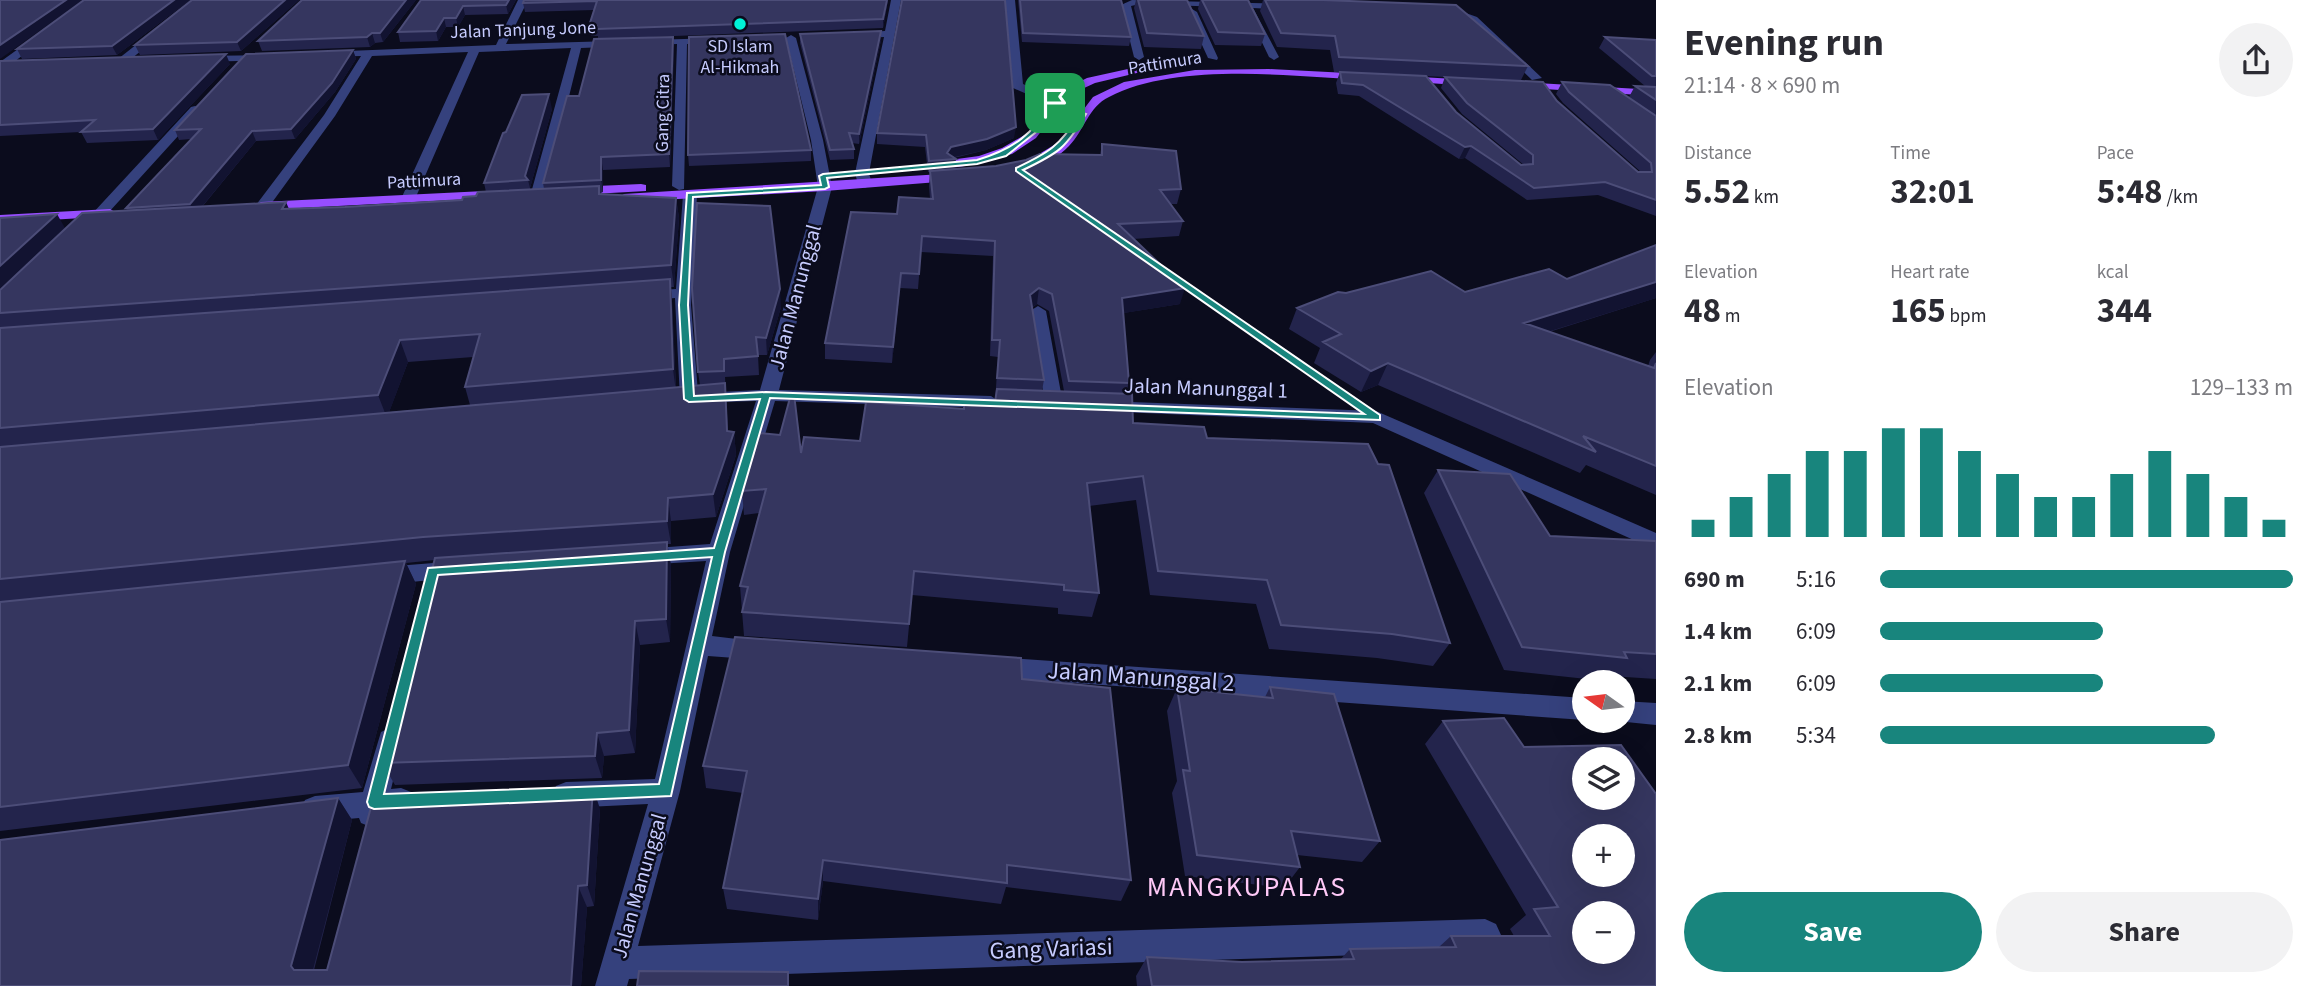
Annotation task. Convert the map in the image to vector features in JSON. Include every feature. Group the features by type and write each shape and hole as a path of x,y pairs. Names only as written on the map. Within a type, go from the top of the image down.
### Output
{"main road":[{"name":"Pattimura","path":"863,179 977,162 1003,155 1043,124 1055,103 1075,88 1101,78 1141,69 1219,65 1391,71 1543,87 1656,93"},
{"name":"Pattimura","path":"1018,169 1053,153 1068,139 1093,101 1130,84 1183,75 1251,73 1495,80"},
{"name":"Pattimura","path":"1543,87 1656,85"},
{"name":"Pattimura","path":"256,210 408,199 553,196 981,175"},
{"name":"Pattimura","path":"256,210 516,203 553,196"},
{"path":"0,219 127,212"},
{"path":"0,232 117,225"}],"street":[{"path":"122,61 199,0"},
{"path":"499,49 523,0"},
{"path":"863,179 888,34 897,0"},
{"path":"1010,0 1017,86 1083,114"},
{"path":"1139,57 1127,3 1135,1 1303,8"},
{"path":"1188,3 1213,58"},
{"path":"1250,6 1274,57"},
{"path":"1424,12 1451,13 1474,19 1543,87"},
{"path":"3,68 53,29"},
{"path":"846,36 888,34"},
{"path":"777,38 805,38"},
{"path":"791,38 817,140 824,182"},
{"name":"Jalan Tanjung Jone","path":"314,55 723,40"},
{"path":"235,68 262,41"},
{"path":"385,51 393,41"},
{"name":"Gang Citra","path":"682,41 682,400 766,395"},
{"path":"553,196 577,45"},
{"path":"408,199 475,49"},
{"path":"256,210 329,116 369,52"},
{"path":"190,59 286,56"},
{"path":"108,62 149,60"},
{"path":"3,68 25,65"},
{"path":"1425,80 1440,100"},
{"path":"1607,90 1629,106"},
{"path":"69,246 208,97"},
{"name":"Jalan Manunggal","path":"615,975 666,791 719,552 772,381 824,182"},
{"path":"620,298 684,292"},
{"name":"Jalan Manunggal 1","path":"1038,311 1060,405 1376,417"},
{"path":"766,395 1012,403"},
{"path":"1376,417 1656,542"},
{"path":"624,558 719,552"},
{"path":"365,578 487,568"},
{"path":"426,598 433,571"},
{"path":"697,645 780,651"},
{"name":"Jalan Manunggal 2","path":"974,665 1572,708"},
{"path":"1635,713 1656,715"},
{"path":"365,841 395,720"},
{"path":"541,796 666,791"},
{"path":"291,812 374,802 430,800"},
{"name":"Gang Variasi","path":"615,975 1485,935"}],"path":[{"name":"Jalan Manunggal 1","path":"1164,270 1376,417"}],"building":[{"path":"0,0 66,0 0,45"},
{"path":"84,0 174,0 112,46 17,49"},
{"path":"192,0 285,0 237,42 135,45"},
{"path":"302,0 406,0 380,33 372,33 367,37 258,41"},
{"path":"421,0 509,0 506,5 463,6 456,18 444,18 436,31 398,32"},
{"path":"524,0 887,0 883,19 597,29 597,26 589,26 597,1 523,3"},
{"path":"902,0 1005,0 1016,127 987,139 951,147 947,153 956,159 929,161 926,135 877,133"},
{"path":"1020,0 1121,0 1131,37 1023,33"},
{"path":"1138,0 1187,0 1204,36 1147,33"},
{"path":"1202,0 1248,0 1265,34 1218,32"},
{"path":"1265,0 1456,5 1528,66 1339,57 1335,36 1281,33"},
{"path":"881,31 859,134 849,133 854,149 830,150 800,34"},
{"path":"785,34 811,150 688,155 689,37"},
{"path":"673,37 669,154 601,157 601,180 543,183 567,96 579,96 594,39"},
{"path":"1605,37 1656,40 1656,76 1652,76"},
{"path":"353,50 332,83 291,129 252,131 190,204 126,208 201,129 175,130 246,54"},
{"path":"226,54 153,129 81,132 95,120 0,125 0,61"},
{"path":"1340,72 1426,76 1456,112 1521,165 1533,164 1533,155 1467,103 1445,77 1543,82 1557,101 1638,172 1652,172 1651,163 1569,92 1562,82 1610,85 1656,116 1656,200 1605,182 1534,188 1471,146 1465,147 1363,85 1342,83"},
{"path":"1635,86 1656,87 1656,100"},
{"path":"549,94 525,176 528,180 484,183 503,133 506,132 522,95"},
{"path":"1102,144 1176,151 1181,189 1160,190 1183,221 1118,224 1185,288 1122,298 1129,383 1069,381 1052,294 1039,288 1030,295 1044,380 997,378 1000,340 992,340 995,241 922,236 919,274 901,273 893,347 825,343 851,212 897,214 899,197 933,199 930,171 996,166 1026,160 1040,154 1102,155"},
{"path":"599,186 599,194 676,198 671,265 0,313 0,290 82,213 286,202 282,209 345,207 462,200 463,197 476,196 478,192"},
{"path":"697,203 770,206 780,289 766,338 756,337 758,356 724,359 724,371 698,372 692,288"},
{"path":"57,214 0,266 0,218"},
{"path":"1656,245 1656,282 1524,323 1654,368 1656,363 1656,466 1583,436 1596,452 1388,363 1371,371 1323,342 1341,334 1297,308 1338,292 1346,293 1431,271 1465,292 1549,269 1567,279"},
{"path":"670,279 673,369 465,387 480,334 400,340 378,395 0,428 0,328"},
{"path":"725,383 727,431 734,432 713,494 668,498 667,521 423,537 0,579 0,447"},
{"path":"997,389 1132,394 1133,423 1204,427 1207,438 1368,444 1378,464 1389,465 1450,643 1392,634 1281,625 1267,580 1158,571 1143,476 1087,483 1099,593 1064,590 1064,585 914,571 909,624 742,612 748,587 740,586 766,489 742,491 760,433 780,435 791,394 794,394 801,453 804,437 860,441 866,402 964,409 964,400 995,402"},
{"path":"1438,470 1510,474 1550,536 1656,541 1656,654 1624,652 1627,658 1522,647"},
{"path":"667,542 666,619 635,621 629,730 597,733 595,756 382,763 435,558"},
{"path":"405,561 348,765 0,807 0,602"},
{"path":"735,637 1021,658 1022,679 1110,688 1131,880 1007,865 1007,883 823,860 818,899 723,888 747,771 703,766"},
{"path":"1270,687 1334,694 1380,841 1291,831 1300,867 1197,855 1183,770 1190,771 1177,688 1273,698"},
{"path":"1504,718 1524,747 1621,745 1622,747 1572,747 1572,810 1635,810 1635,765 1656,794 1656,986 1152,986 1147,957 1242,962 1354,959 1350,949 1456,947 1451,936 1550,936 1534,909 1558,907 1443,721"},
{"path":"593,787 587,885 578,886 571,986 0,986 0,840 338,798 291,966 294,970 327,970 374,796"},
{"path":"639,971 788,972 788,986 637,986"}],"place":[{"name":"SD Islam Al-Hikmah","path":"740,24"}],"district":[{"name":"MANGKUPALAS","path":"1247,887"}],"route":[{"path":"1055,103 1043,124 1027,138 1003,155 977,162 823,176 825,187 690,195 683,305 689,399 766,395 719,552 666,791 374,802 433,571 719,552 742,474 766,395 1376,417 1018,169 1053,153 1068,139 1083,114 1055,103"}]}
